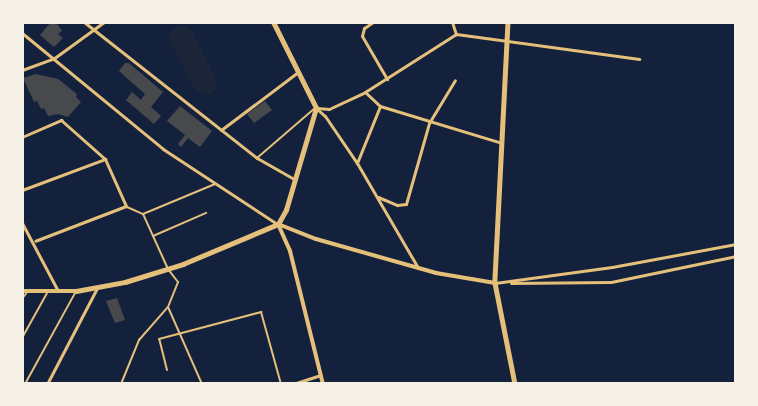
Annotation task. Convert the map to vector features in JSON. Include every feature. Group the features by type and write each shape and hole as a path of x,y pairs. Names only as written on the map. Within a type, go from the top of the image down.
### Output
{"main road":[{"path":"25,291 47,293 98,288 168,269 278,224 286,210 316,108 274,22"},
{"path":"508,22 495,283 515,384"}],"street":[{"path":"84,22 93,31 257,158 294,179"},
{"path":"22,70 53,59 104,22"},
{"path":"373,22 364,28 362,36 386,79"},
{"path":"452,22 456,34"},
{"path":"22,34 143,133 215,184 278,224 316,239 418,268 495,283 611,282 736,256"},
{"path":"316,108 329,108 365,92 456,34 640,59"},
{"path":"221,130 298,72"},
{"path":"377,197 397,206 406,204 429,123 455,80"},
{"path":"365,92 380,106 429,123 502,143"},
{"path":"357,163 380,106"},
{"path":"316,108 325,116 357,163 418,268"},
{"path":"22,137 61,120 105,159 126,206 35,241"},
{"path":"22,190 105,159"},
{"path":"22,223 35,241 58,292"},
{"path":"278,224 290,251 323,384"},
{"path":"495,283 612,267 736,244"},
{"path":"47,384 98,288"},
{"path":"292,384 321,375"}],"lane":[{"path":"257,158 316,108"},
{"path":"144,214 215,184"},
{"path":"121,384 139,340 168,307 178,282 168,269 144,214 126,206"},
{"path":"153,236 206,213"},
{"path":"22,299 25,291"},
{"path":"25,384 76,291"},
{"path":"22,338 47,293"},
{"path":"168,307 202,384"},
{"path":"167,370 159,339 261,312 281,384"}],"shaded area":[{"path":"178,26 186,26 192,31 217,81 216,90 209,95 195,90 170,40 171,32"}],"building":[{"path":"51,22 58,25 62,31 58,34 63,38 54,47 40,35"},
{"path":"125,63 129,63 163,92 151,107 161,116 154,124 126,100 132,92 141,100 145,94 119,71"},
{"path":"36,74 58,79 77,94 76,97 81,102 68,117 58,114 48,116 44,108 41,109 37,101 34,102 23,78"},
{"path":"265,101 272,110 254,123 247,114"},
{"path":"180,106 212,131 200,147 188,138 181,147 178,144 185,135 167,121"},
{"path":"117,298 125,320 115,323 106,301"}]}
